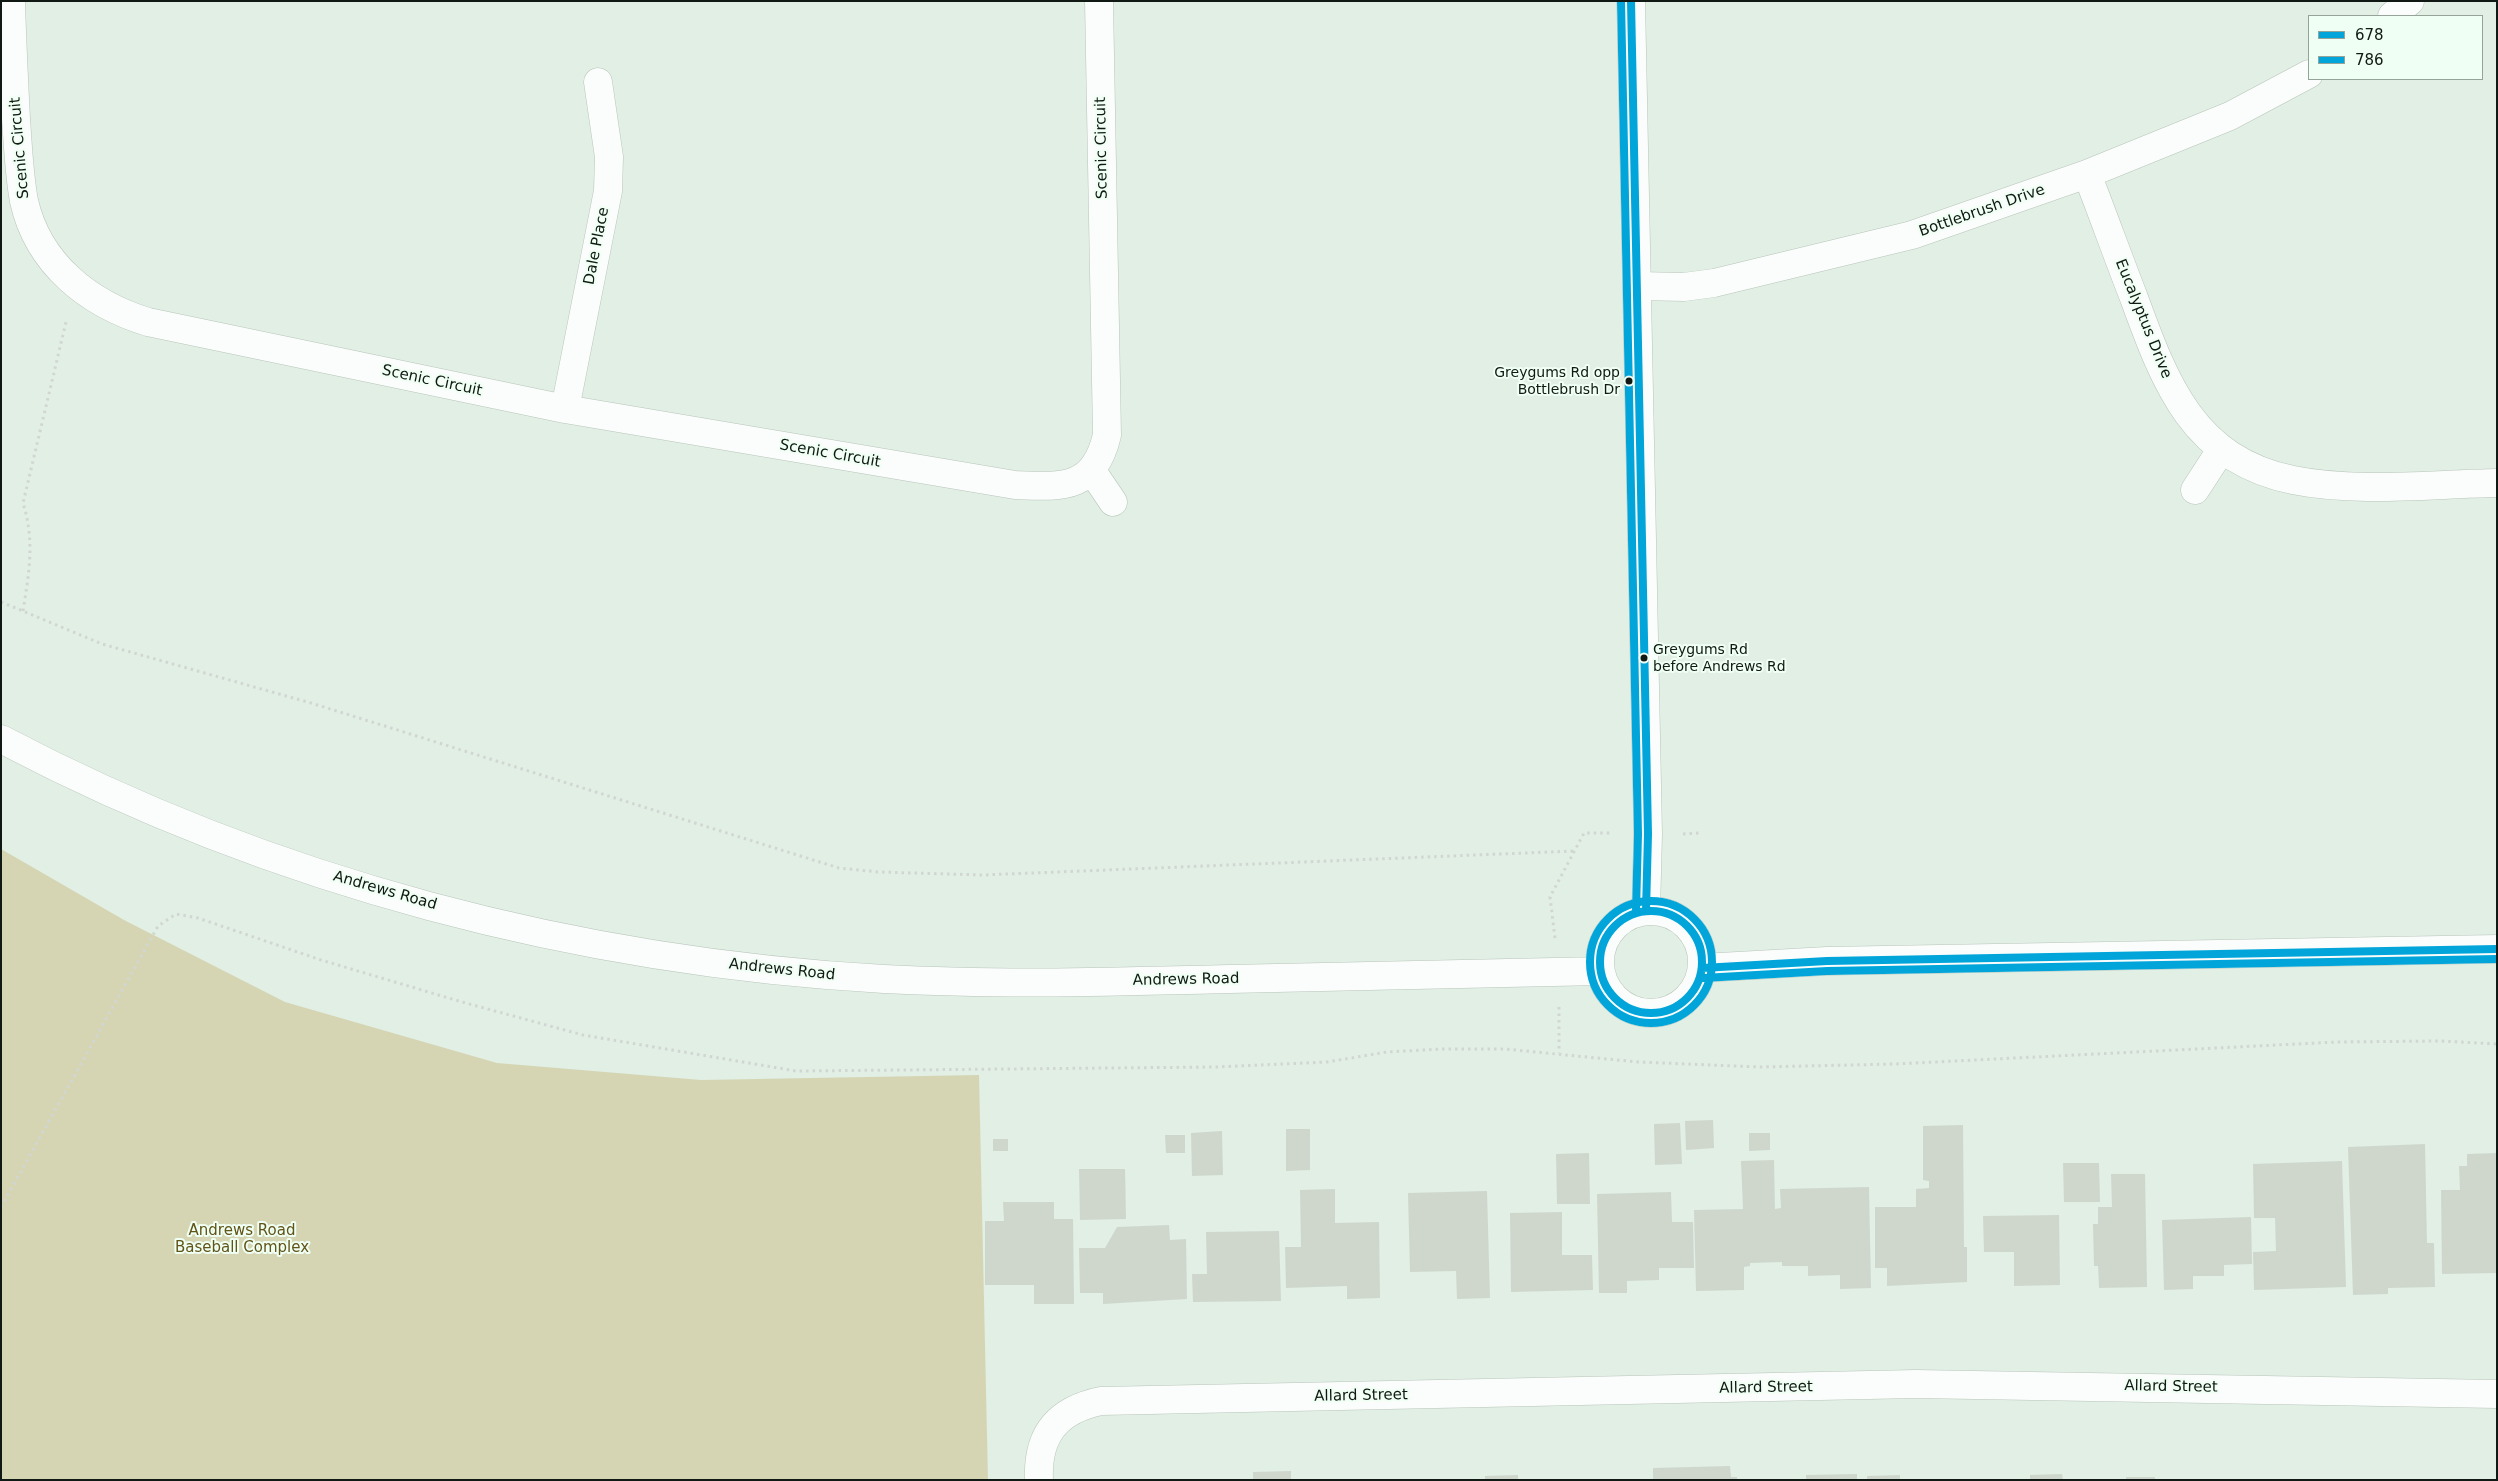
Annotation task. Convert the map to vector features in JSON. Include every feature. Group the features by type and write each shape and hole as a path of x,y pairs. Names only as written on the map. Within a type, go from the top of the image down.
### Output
{"street":[{"name":"Scenic Circuit","path":"11,1 7,57 18,158 25,202 36,236 49,255 76,286 112,309 148,322 564,409 1015,485 1061,485 1079,480 1092,471 1103,450 1107,420 1099,1"},
{"path":"1631,1 1648,824 1646,911"},
{"path":"2393,15 2410,1"},
{"name":"Bottlebrush Drive","path":"1638,286 1684,287 1714,283 1912,235 2088,174 2230,116 2308,75"},
{"name":"Dale Place","path":"564,409 608,191 609,157 598,82"},
{"name":"Eucalyptus Drive","path":"2088,174 2166,379 2195,424 2221,450 2242,463 2265,473 2321,484 2358,486 2497,483"},
{"path":"2195,490 2221,450"},
{"path":"1092,471 1113,502"},
{"name":"Andrews Road","path":"1,739 107,790 171,817 273,857 403,898 560,937 718,964 882,979 1042,984 1600,971"},
{"path":"1646,911 1661,912 1676,918 1688,927 1697,939 1701,953 1702,968 1698,984 1688,998 1675,1008 1660,1013 1644,1014 1628,1008 1614,999 1604,986 1600,971 1599,954 1605,938 1615,924 1630,915 1646,911"},
{"path":"1702,968 1827,961 2497,949"},
{"name":"Allard Street","path":"1039,1480 1038,1461 1047,1434 1069,1411 1084,1405 1100,1402 1916,1384 2497,1394"}],"path":[{"path":"23,611 32,559 28,519 24,503 67,323 61,316 76,286"},
{"path":"1,602 102,644 321,706 839,868 878,872 983,875 1574,852"},
{"path":"1554,927 1550,897 1584,833 1606,833"},
{"path":"1684,834 1699,833"},
{"path":"1,1207 158,926 176,914 198,918 321,960 462,1002 583,1035 796,1071 1216,1067 1326,1062 1387,1052 1505,1049 1638,1062 1760,1067 1895,1064 2337,1042 2441,1041 2497,1044"},
{"path":"1559,1008 1559,1054"}],"green space":[{"name":"Andrews Road Baseball Complex","path":"1,849 124,920 285,1002 497,1063 701,1080 979,1075 988,1480 1,1480"}],"building":[{"path":"1713,1120 1714,1148 1686,1150 1685,1121"},
{"path":"1680,1123 1682,1164 1655,1165 1654,1124"},
{"path":"1963,1125 1964,1247 1967,1247 1967,1282 1887,1286 1887,1268 1875,1268 1875,1207 1916,1207 1916,1189 1929,1188 1929,1181 1923,1180 1923,1126"},
{"path":"1286,1129 1310,1129 1310,1170 1286,1171"},
{"path":"1222,1131 1223,1175 1192,1176 1191,1133"},
{"path":"1749,1133 1770,1133 1770,1150 1749,1151"},
{"path":"1165,1135 1185,1135 1185,1153 1166,1153"},
{"path":"993,1139 1008,1139 1008,1151 993,1151"},
{"path":"2425,1144 2427,1243 2434,1243 2435,1287 2388,1288 2388,1294 2353,1295 2348,1147"},
{"path":"1589,1153 1590,1204 1557,1204 1556,1154"},
{"path":"2497,1153 2497,1273 2442,1274 2441,1190 2460,1190 2459,1166 2467,1166 2467,1154"},
{"path":"1774,1160 1775,1209 1781,1208 1780,1189 1869,1187 1871,1288 1840,1289 1840,1275 1808,1276 1808,1266 1782,1266 1782,1262 1750,1263 1750,1266 1744,1267 1744,1290 1696,1291 1694,1210 1743,1209 1741,1161"},
{"path":"2342,1161 2346,1287 2254,1290 2253,1252 2276,1251 2275,1218 2254,1218 2253,1164"},
{"path":"2063,1163 2099,1163 2100,1202 2064,1202"},
{"path":"1079,1169 1125,1169 1126,1219 1080,1220"},
{"path":"2111,1174 2145,1174 2147,1287 2099,1288 2098,1266 2094,1266 2093,1224 2098,1224 2098,1207 2112,1207"},
{"path":"1335,1189 1335,1223 1379,1222 1380,1298 1347,1299 1347,1286 1286,1288 1285,1247 1301,1247 1300,1190"},
{"path":"1487,1191 1490,1298 1457,1299 1456,1271 1410,1272 1408,1193"},
{"path":"1671,1192 1672,1222 1693,1222 1694,1268 1659,1268 1659,1280 1627,1281 1627,1293 1599,1293 1597,1194"},
{"path":"1003,1202 1054,1202 1054,1219 1073,1219 1074,1304 1034,1304 1034,1285 985,1285 985,1221 1004,1221"},
{"path":"1562,1212 1562,1255 1592,1255 1593,1290 1511,1292 1510,1213"},
{"path":"2059,1215 2060,1285 2014,1286 2014,1252 1984,1252 1983,1216"},
{"path":"2251,1217 2252,1264 2224,1265 2224,1276 2193,1276 2193,1289 2164,1290 2162,1220"},
{"path":"1169,1225 1170,1240 1186,1239 1187,1299 1103,1304 1103,1293 1080,1293 1079,1248 1105,1248 1117,1227"},
{"path":"1279,1231 1281,1301 1193,1302 1192,1274 1207,1274 1206,1232"},
{"path":"1730,1466 1731,1477 1737,1477 1737,1480 1653,1480 1653,1468"},
{"path":"1291,1471 1291,1480 1253,1480 1253,1472"},
{"path":"1857,1474 1857,1480 1806,1480 1806,1475"},
{"path":"2062,1474 2063,1480 2030,1480 2030,1475"},
{"path":"1518,1475 1518,1480 1485,1480 1485,1476"},
{"path":"1900,1475 1900,1480 1867,1480 1867,1476"},
{"path":"2126,1477 2155,1477 2155,1480 2126,1480"}],"transit line":[{"name":"786","path":"1621,1 1638,834 1636,911"},
{"name":"678","path":"1631,1 1648,834 1646,911"},
{"name":"786","path":"1651,901 1663,902 1674,906 1685,911 1694,919 1702,928 1707,939 1711,950 1712,962 1711,974 1707,985 1702,996 1694,1005 1685,1013 1674,1018 1663,1022 1651,1023 1639,1022 1628,1018 1617,1013 1608,1005 1600,996 1595,985 1591,974 1590,962 1591,950 1595,939 1600,928 1608,919 1617,911 1628,906 1639,902 1651,901"},
{"name":"678","path":"1651,911 1671,915 1687,926 1698,942 1702,962 1698,982 1687,998 1671,1009 1651,1013 1631,1009 1615,998 1604,982 1600,962 1604,942 1615,926 1631,915 1651,911"},
{"name":"678","path":"1702,968 1827,961 2497,949"},
{"name":"786","path":"1703,978 1827,971 2497,959"}],"place":[{"name":"Greygums Rd opp Bottlebrush Dr","path":"1629,381"},
{"name":"Greygums Rd before Andrews Rd","path":"1644,658"}]}
